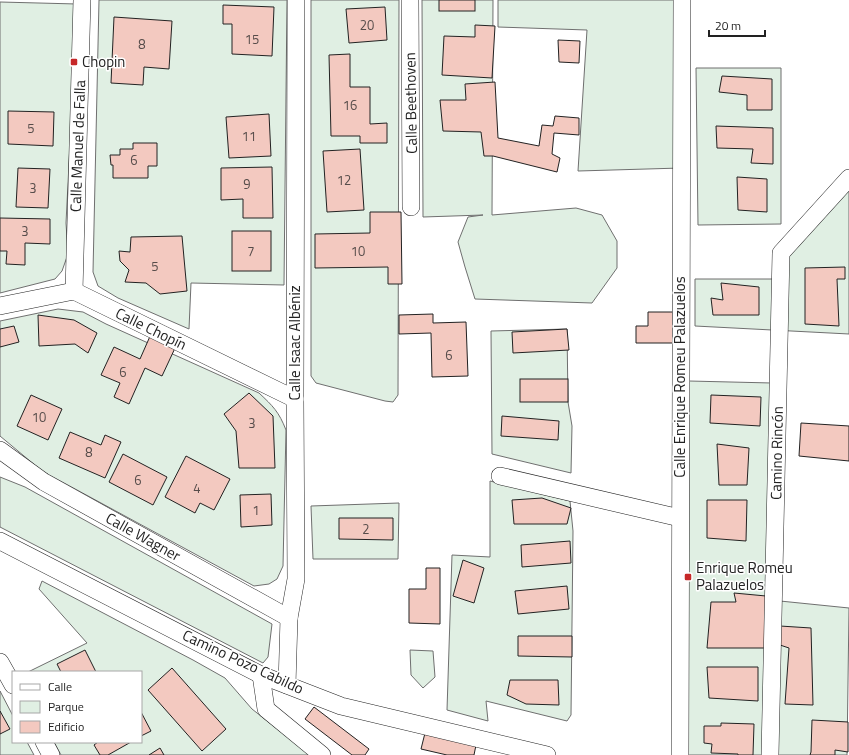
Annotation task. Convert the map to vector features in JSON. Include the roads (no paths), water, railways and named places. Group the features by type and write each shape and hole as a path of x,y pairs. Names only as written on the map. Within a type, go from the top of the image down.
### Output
{"street":[{"name":"Calle Manuel de Falla","path":"74,291 82,0"},
{"name":"Calle Isaac Albéniz","path":"287,685 289,618 296,579 296,0"},
{"name":"Calle Beethoven","path":"410,0 412,207"},
{"name":"Calle Enrique Romeu Palazuelos","path":"680,755 682,0"},
{"name":"Camino Rincón","path":"770,755 781,253 849,178"},
{"path":"0,306 74,291"},
{"name":"Calle Chopín","path":"74,291 295,399"},
{"name":"Calle Wagner","path":"0,450 44,482 289,618"},
{"path":"500,476 680,518"},
{"name":"Camino Pozo Cabildo","path":"0,540 261,674 287,685 341,706 547,755"},
{"path":"0,662 12,683"},
{"path":"261,674 266,709 322,755"},
{"path":"45,743 51,755"}],"place":[{"name":"Chopin","path":"74,62"},
{"name":"Enrique Romeu Palazuelos","path":"688,577"}]}
